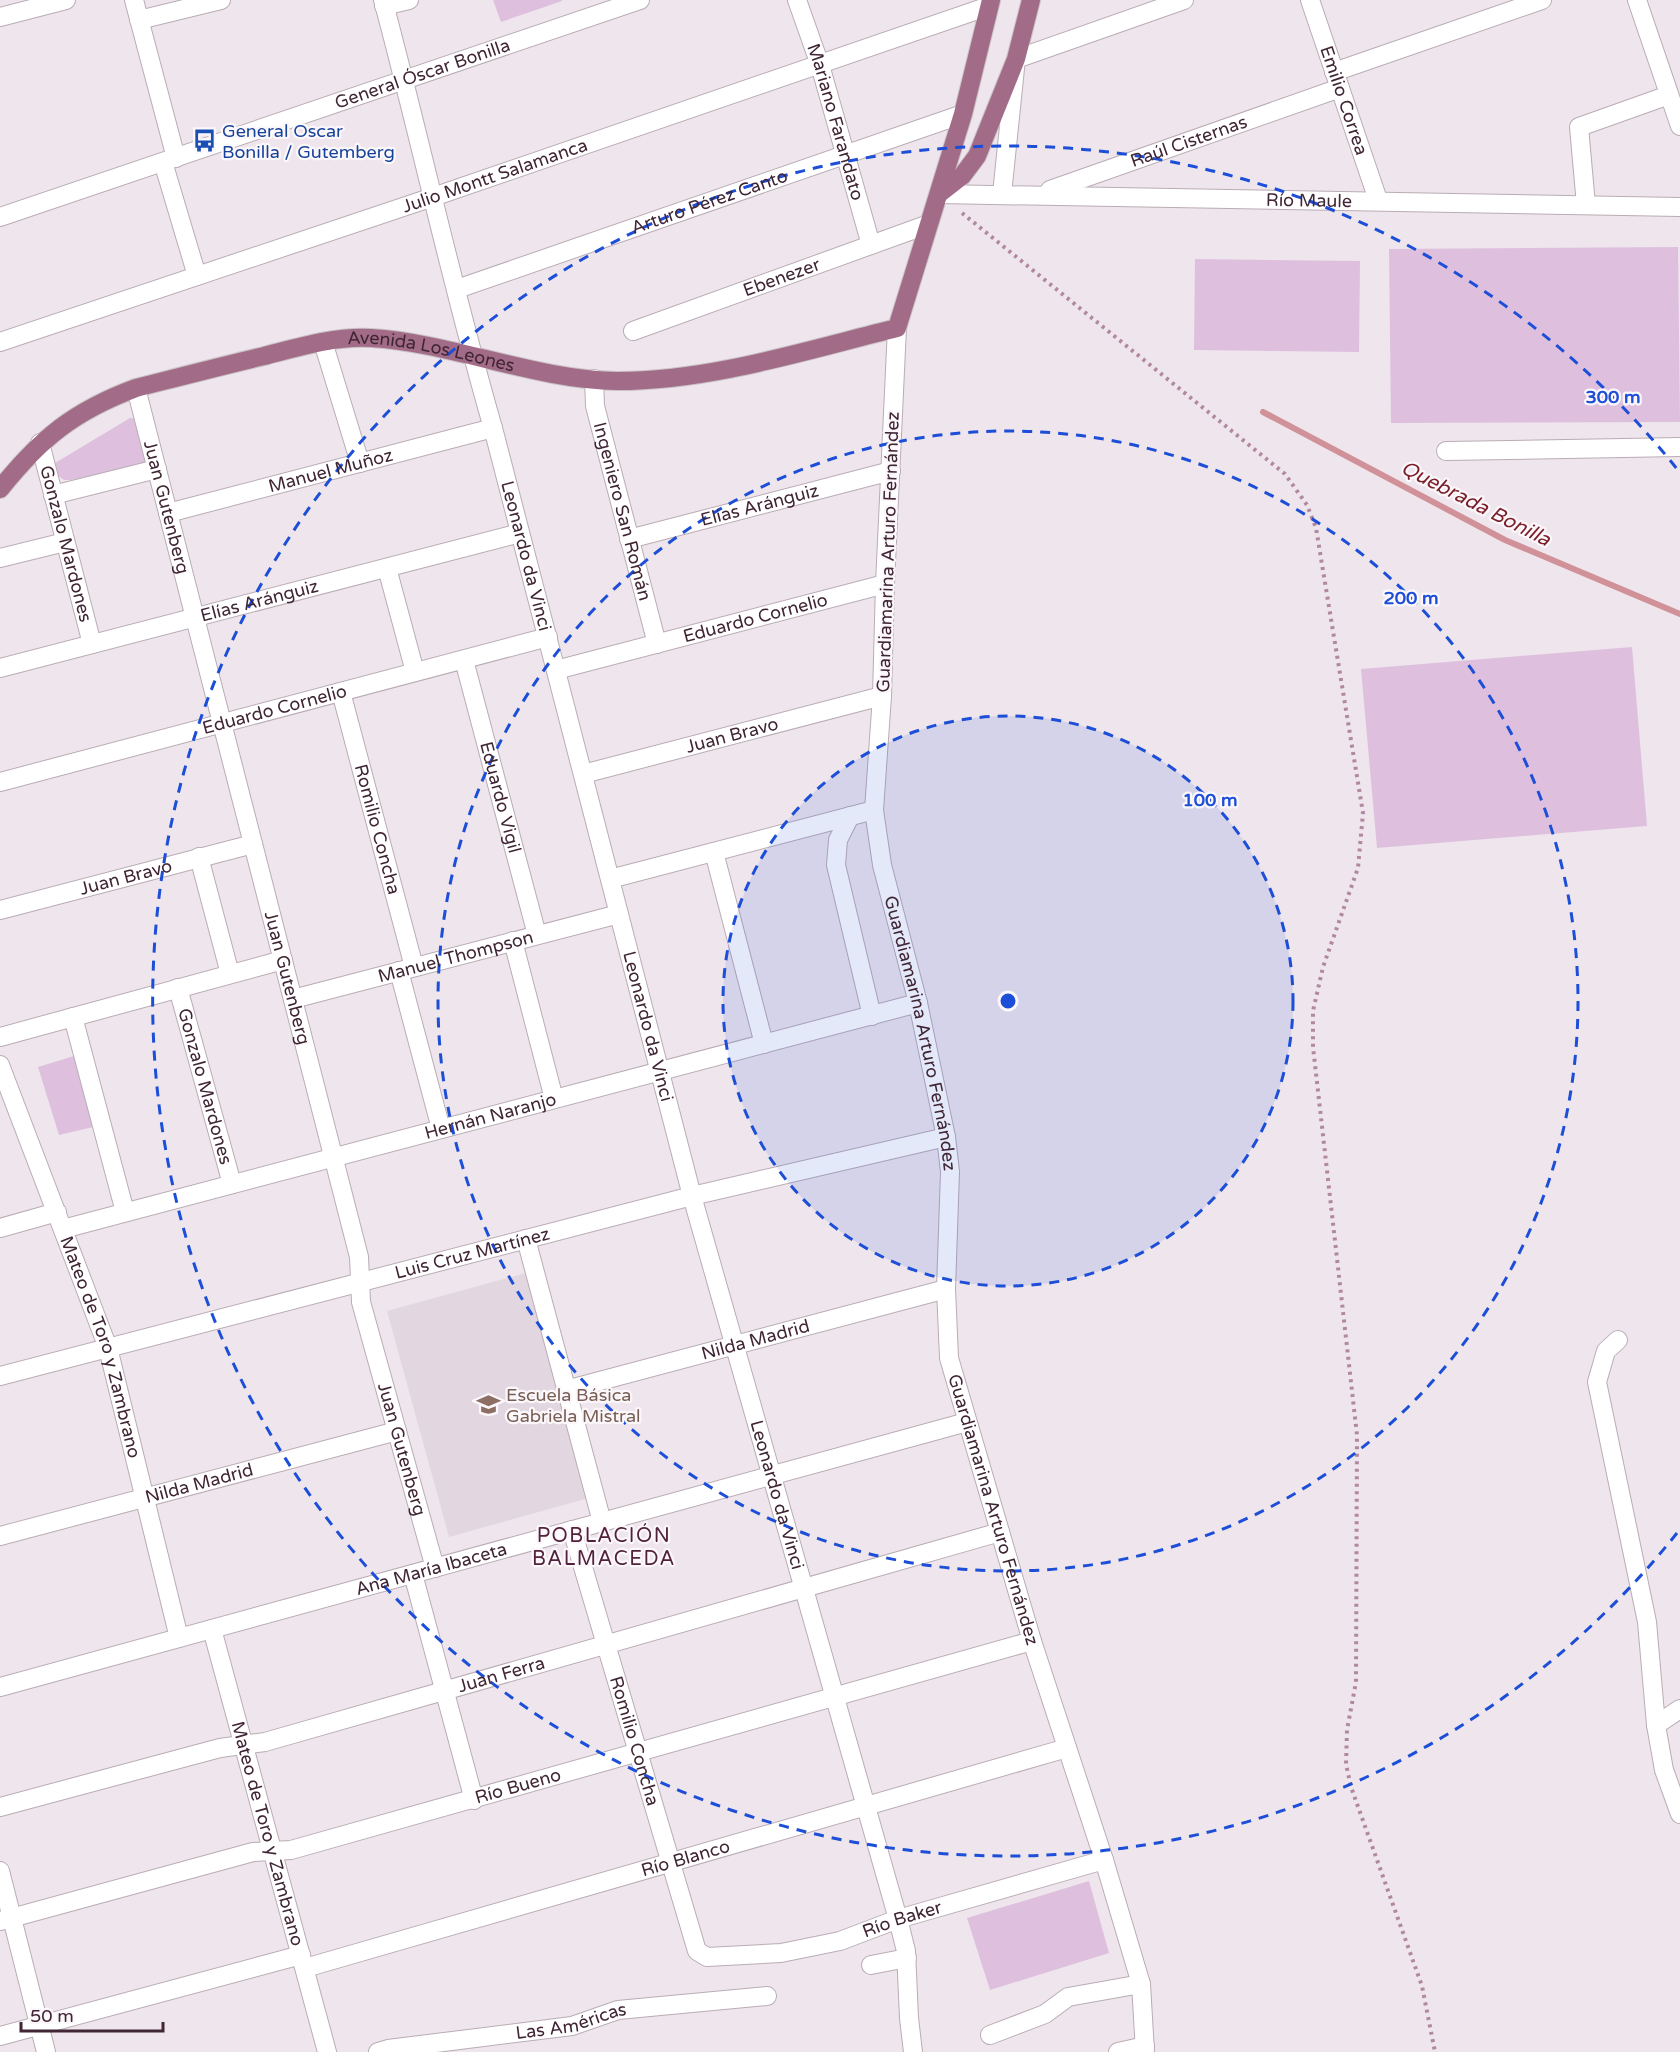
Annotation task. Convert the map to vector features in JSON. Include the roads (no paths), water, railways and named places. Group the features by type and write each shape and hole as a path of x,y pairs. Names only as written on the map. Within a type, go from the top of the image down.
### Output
{"main road":[{"path":"939,194 962,176 977,156 1016,59 1031,0"},
{"name":"Guardiamarina Arturo Fernández","path":"897,327 963,114 990,3"},
{"name":"Avenida Los Leones","path":"0,489 40,443 81,413 117,395 136,388 323,342 355,338 385,339 572,377 635,381 726,369 897,327"}],"street":[{"path":"0,17 66,0"},
{"path":"134,0 197,276"},
{"path":"140,20 221,0"},
{"path":"383,3 409,0"},
{"name":"General Óscar Bonilla","path":"0,217 640,0"},
{"name":"Mariano Farandato","path":"797,0 820,65 871,245"},
{"path":"1002,194 1016,59 1184,0"},
{"name":"Emilio Correa","path":"1310,0 1378,200"},
{"name":"Raúl Cisternas","path":"1037,194 1542,0"},
{"path":"1637,0 1680,126"},
{"name":"Leonardo da Vinci","path":"383,3 472,355 548,637 692,1196 898,1919 907,1958 909,2018 913,2052"},
{"name":"Julio Montt Salamanca","path":"0,342 820,65 990,3"},
{"path":"1586,205 1579,127 1669,95"},
{"name":"Arturo Pérez Canto","path":"457,289 963,114"},
{"name":"Río Maule","path":"939,194 1680,207"},
{"name":"Ebenezer","path":"633,331 929,224"},
{"name":"Guardiamarina Arturo Fernández","path":"897,327 882,696 874,810 882,865 918,1004 946,1137 950,1172 946,1289 949,1358 1032,1641 1104,1860 1141,1984 1145,2049"},
{"path":"323,342 360,463"},
{"name":"Ingeniero San Román","path":"594,380 595,406 657,644"},
{"name":"Juan Gutenberg","path":"136,388 359,1257 361,1302 435,1568"},
{"name":"Manuel Muñoz","path":"168,513 493,429"},
{"name":"Gonzalo Mardones","path":"40,443 92,644"},
{"path":"1446,451 1680,447"},
{"path":"53,495 157,469"},
{"name":"Elías Aránguiz","path":"630,539 891,471"},
{"name":"Elías Aránguiz","path":"0,668 520,533"},
{"path":"0,558 65,542"},
{"path":"387,568 415,672"},
{"name":"Eduardo Cornelio","path":"556,670 885,584"},
{"name":"Eduardo Cornelio","path":"0,782 548,637"},
{"name":"Eduardo Vigil","path":"464,660 537,935"},
{"name":"Romilio Concha","path":"341,692 407,969 441,1129"},
{"name":"Juan Bravo","path":"583,774 882,696"},
{"path":"610,879 874,810"},
{"path":"850,816 838,840 836,865 872,1016"},
{"name":"Juan Bravo","path":"0,910 254,844"},
{"path":"714,852 764,1044"},
{"path":"199,858 230,974"},
{"name":"Manuel Thompson","path":"293,999 619,914"},
{"path":"513,941 554,1099"},
{"path":"0,1037 283,960"},
{"name":"Gonzalo Mardones","path":"178,988 232,1184"},
{"name":"Hernán Naranjo","path":"0,1228 125,1212 918,1004"},
{"path":"74,1017 125,1212"},
{"name":"Mateo de Toro y Zambrano","path":"0,1065 6,1100 60,1220 108,1348 179,1638"},
{"name":"Luis Cruz Martínez","path":"0,1376 692,1196 946,1137"},
{"path":"526,1239 602,1522"},
{"name":"Nilda Madrid","path":"566,1389 946,1289"},
{"path":"1618,1340 1606,1351 1597,1382 1647,1622 1656,1725 1664,1770 1680,1814"},
{"name":"Ana María Ibaceta","path":"0,1687 967,1422"},
{"name":"Nilda Madrid","path":"0,1536 397,1431"},
{"name":"Romilio Concha","path":"572,1530 697,1951"},
{"name":"Juan Ferra","path":"0,1807 220,1748 265,1742 1000,1532"},
{"path":"413,1574 474,1800"},
{"name":"Mateo de Toro y Zambrano","path":"212,1629 325,2044"},
{"name":"Río Bueno","path":"6,1920 253,1852 291,1850 1032,1641"},
{"path":"1656,1725 1680,1709"},
{"name":"Río Blanco","path":"0,2036 303,1962 670,1863 1067,1748"},
{"name":"Río Baker","path":"697,1951 707,1957 781,1953 840,1941 898,1919 1104,1860"},
{"path":"0,1871 6,1920 46,2052"},
{"path":"871,1965 907,1958"},
{"path":"990,2035 1045,2014 1068,1997 1141,1984"},
{"name":"Las Américas","path":"378,2052 572,2026 618,2010 767,1996"},
{"path":"1118,2052 1145,2049"}],"waterway":[{"name":"Quebrada Bonilla","path":"1263,412 1505,540 1680,614"}],"place":[{"name":"General Oscar Bonilla / Gutemberg","path":"204,141"},
{"name":"Escuela Básica Gabriela Mistral","path":"488,1405"}],"district":[{"name":"POBLACIÓN BALMACEDA","path":"604,1546"}]}
